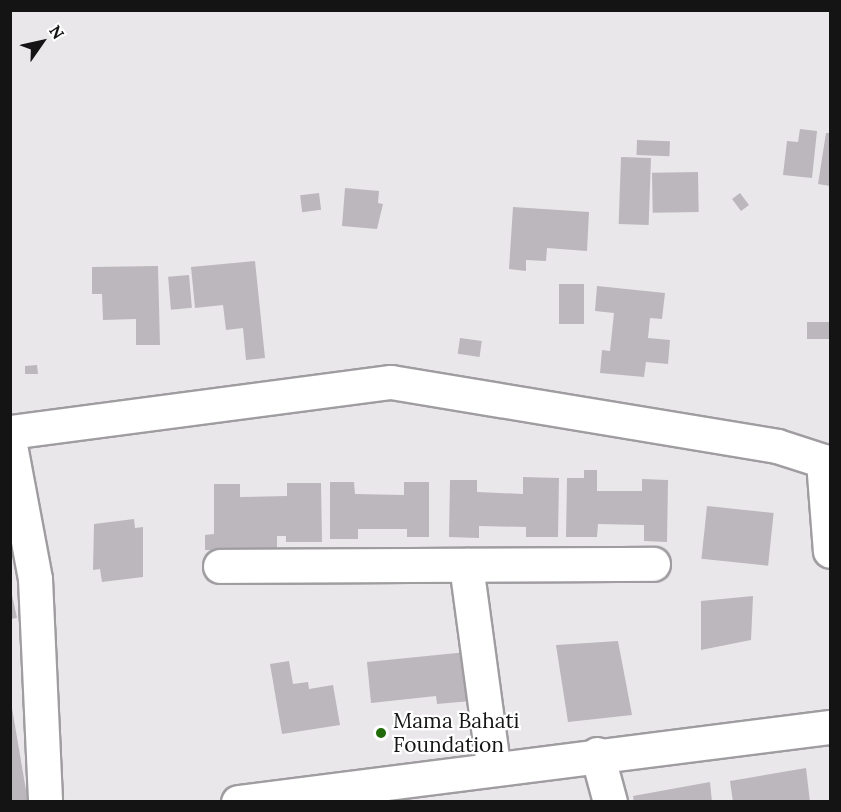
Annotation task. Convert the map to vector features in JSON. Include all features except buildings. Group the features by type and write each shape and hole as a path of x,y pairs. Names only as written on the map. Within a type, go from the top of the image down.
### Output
{"street":[{"path":"10,432 391,382 777,446 827,462 831,551"},
{"path":"10,446 35,579 45,801"},
{"path":"220,566 653,564"},
{"path":"466,565 493,766"},
{"path":"238,801 352,794 493,766 831,727"},
{"path":"597,754 610,801"}],"place":[{"name":"Mama Bahati Foundation","path":"381,733"}]}
